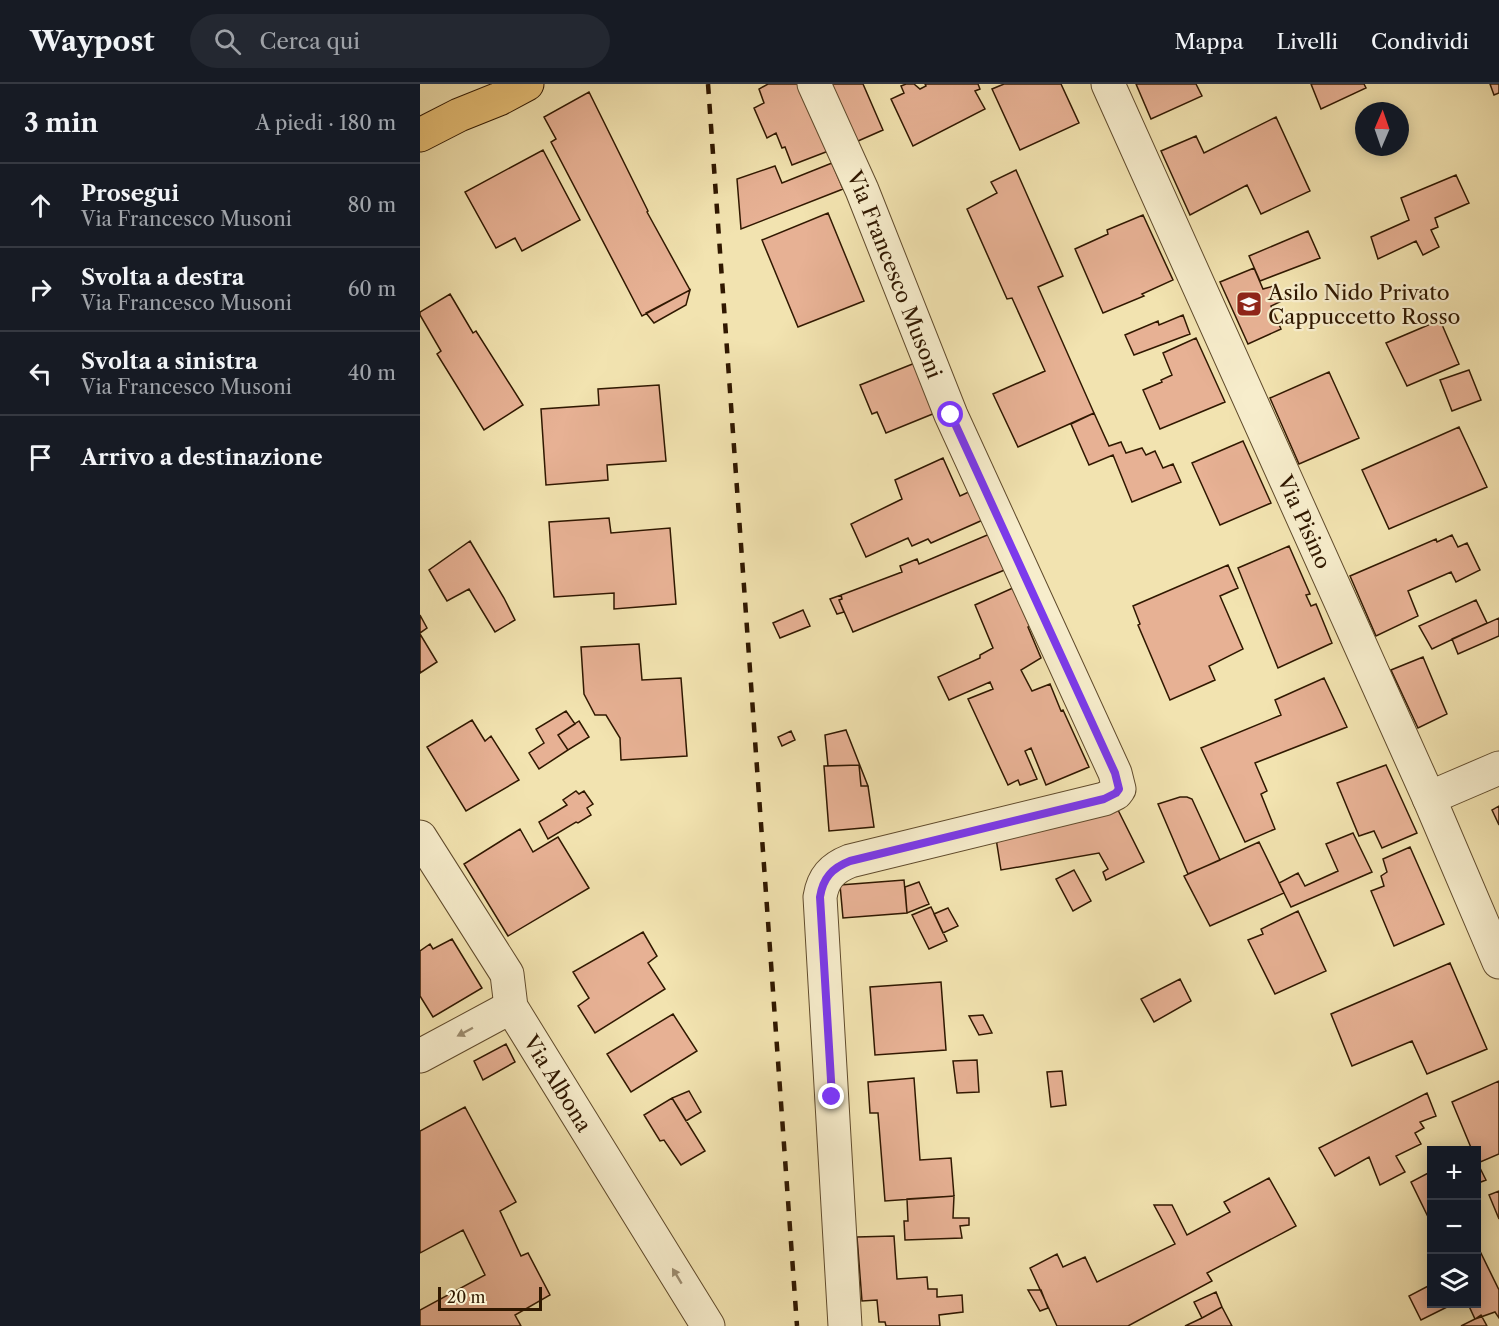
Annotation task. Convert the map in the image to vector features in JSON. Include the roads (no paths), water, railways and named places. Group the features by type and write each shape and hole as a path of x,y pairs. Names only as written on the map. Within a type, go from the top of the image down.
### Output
{"main road":[{"path":"459,115 487,84"},
{"path":"420,135 527,84"}],"street":[{"name":"Via Francesco Musoni","path":"814,84 862,190 951,415 1115,773 1119,789 1104,799 850,861 838,866 822,884 820,897 845,1326"},
{"name":"Via Pisino","path":"1108,84 1429,798 1499,962"},
{"path":"1429,798 1499,768"},
{"name":"Via Albona","path":"420,837 507,974 511,1007 708,1326"},
{"path":"420,1056 511,1007"}],"railway":[{"path":"708,84 797,1326"}],"place":[{"name":"Asilo Nido Privato Cappuccetto Rosso","path":"1249,304"}]}
